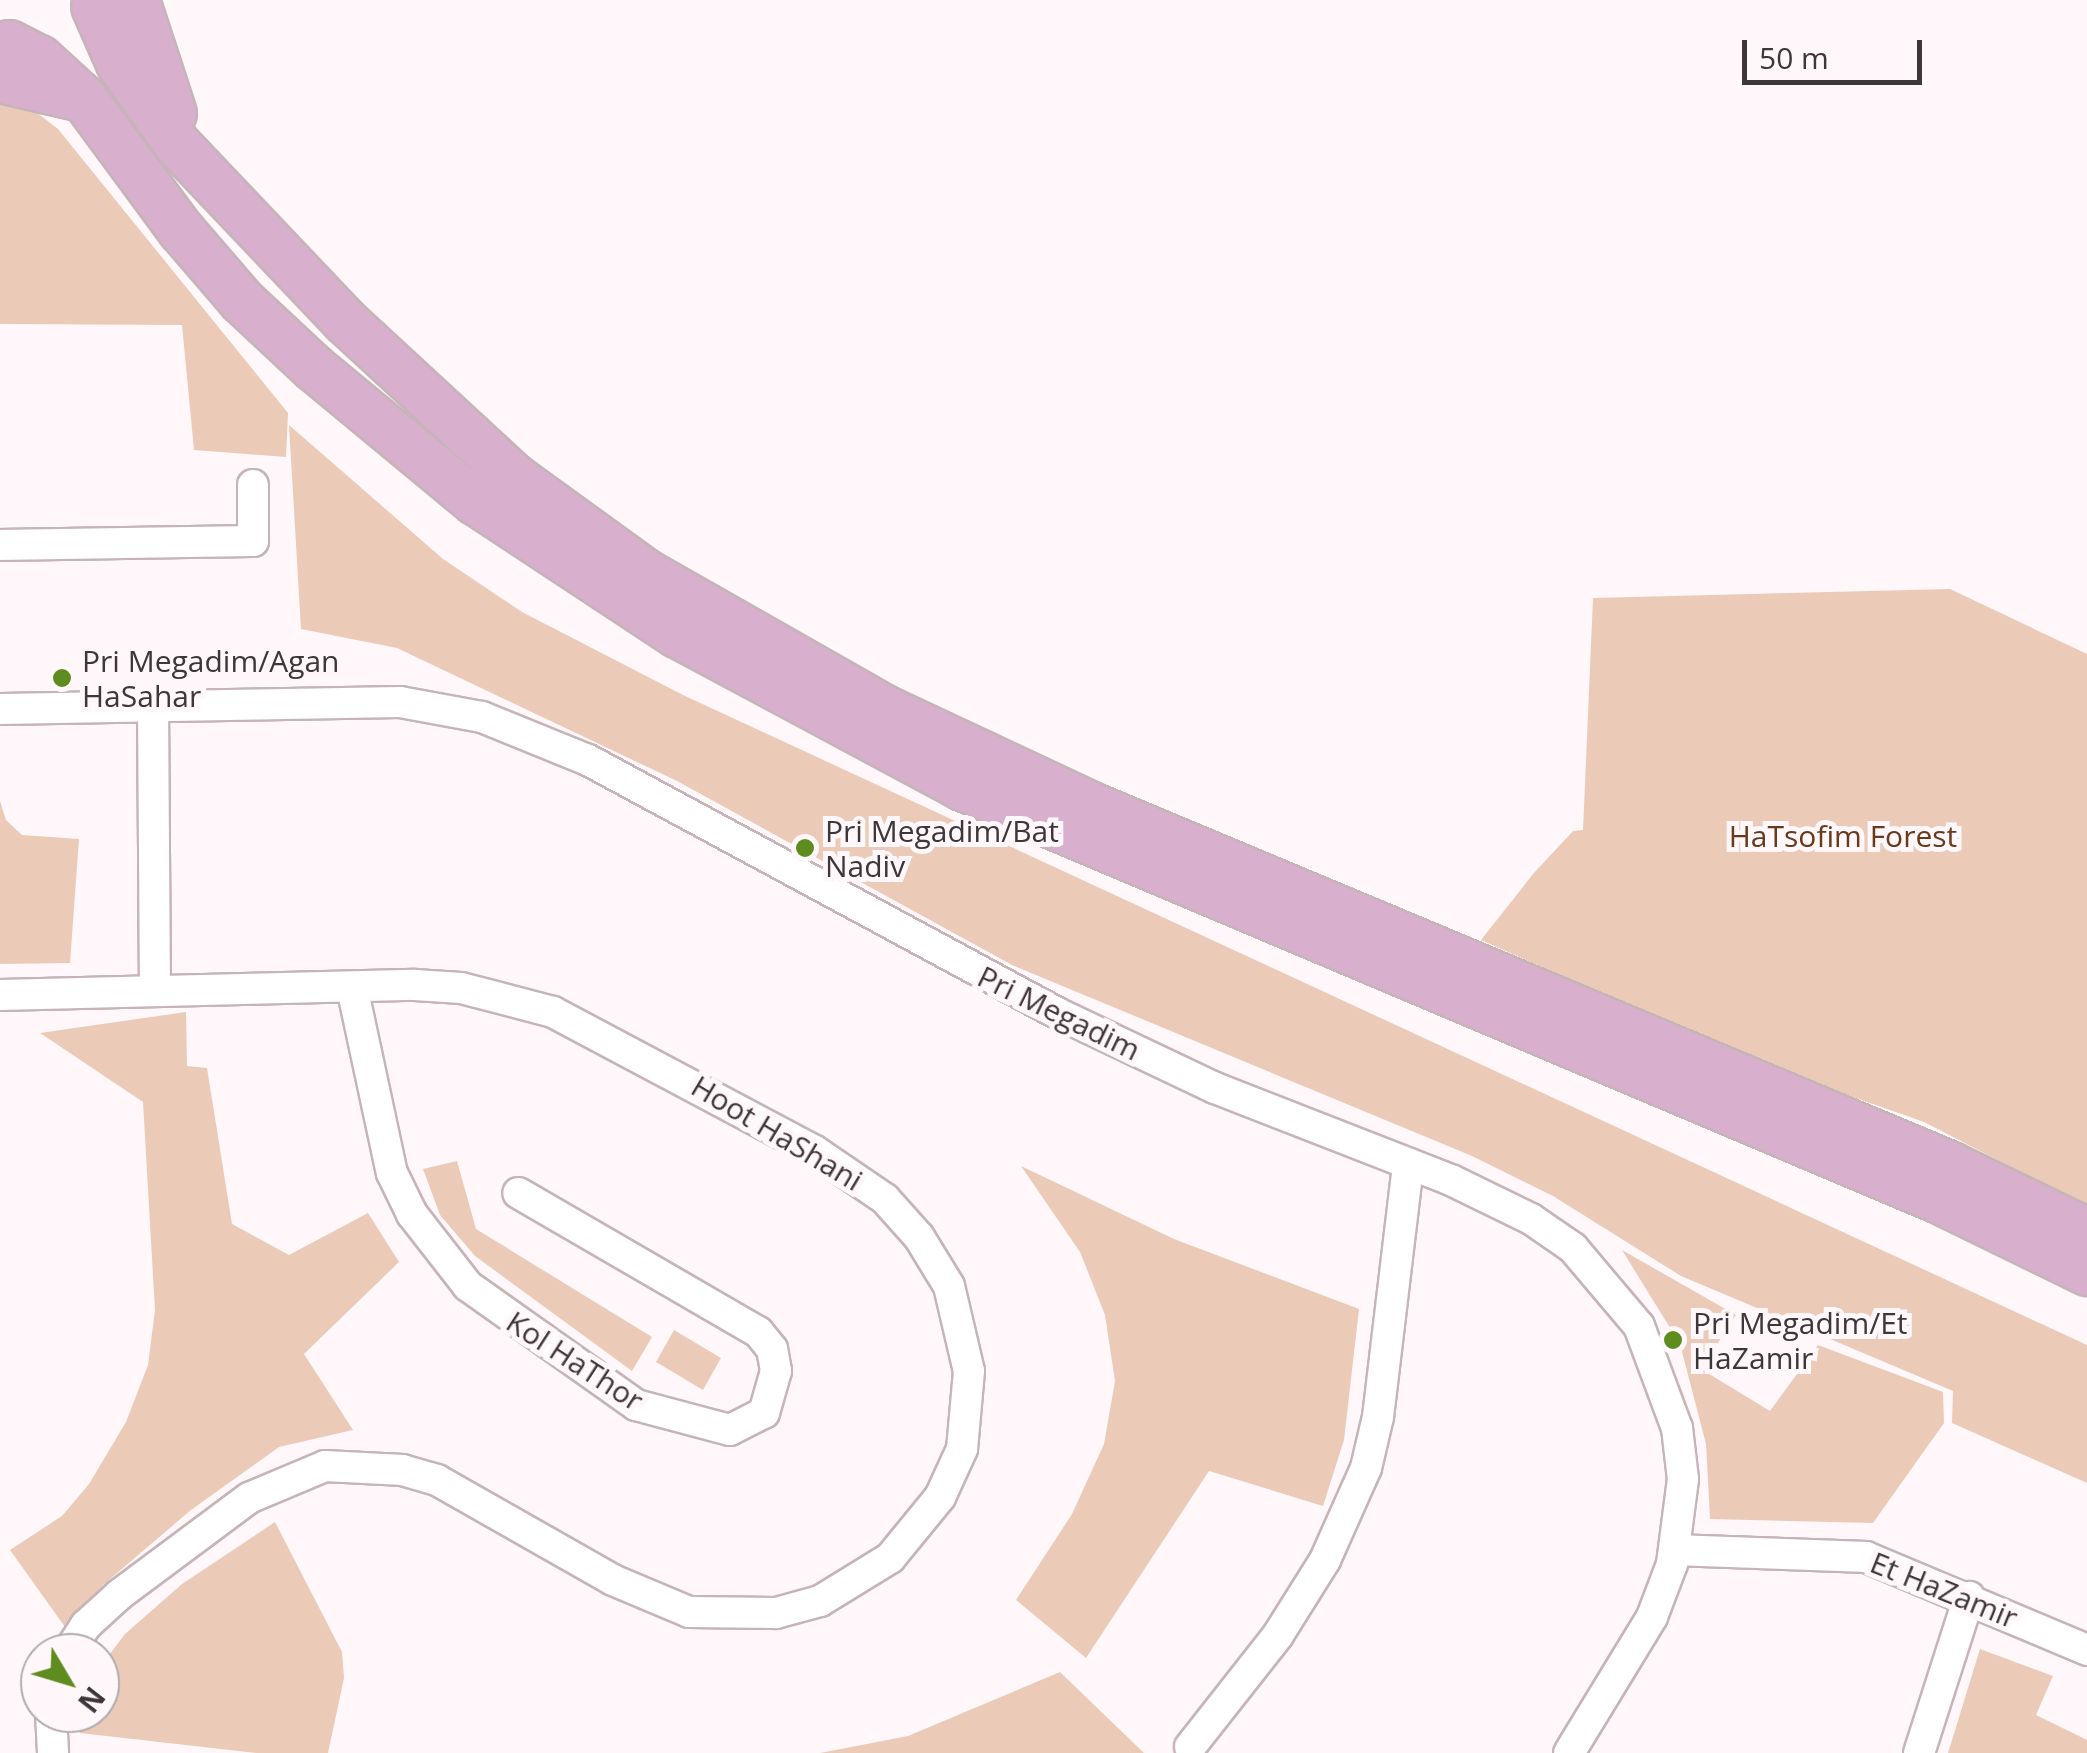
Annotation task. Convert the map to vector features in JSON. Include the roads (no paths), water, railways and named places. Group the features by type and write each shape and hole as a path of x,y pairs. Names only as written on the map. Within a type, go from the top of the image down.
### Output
{"main road":[{"path":"3,53 67,36 108,2 119,63 154,113 344,321 514,477 645,572 772,649 1091,805 1951,1165 2087,1232"},
{"path":"3,53 39,58 84,99 180,229 241,300 314,368 474,502 737,669 962,786 1919,1191 2087,1272"}],"street":[{"path":"0,545 253,541 254,485"},
{"name":"Pri Megadim","path":"0,708 400,702 526,733 1058,1014 1216,1088 1498,1200 1573,1248 1639,1326 1677,1428 1683,1479 1676,1550 1636,1648 1569,1753"},
{"path":"148,991 153,886 153,706"},
{"name":"Hoot HaShani","path":"0,995 352,986 461,988 554,1012 845,1168 919,1237 949,1286 964,1330 969,1413 940,1498 890,1558 820,1601 776,1613 728,1616 671,1606 437,1480 403,1470 325,1466 250,1498 118,1595 81,1633"},
{"name":"Kol HaThor","path":"352,986 392,1174 412,1214 468,1286 636,1406 730,1430 764,1413 776,1371 772,1350 758,1332 518,1193"},
{"path":"1190,1747 1278,1634 1325,1560 1366,1468 1378,1417 1408,1164"},
{"name":"Et HaZamir","path":"1676,1550 1832,1552 1894,1566 2087,1650"},
{"path":"1919,1753 1969,1597"}],"place":[{"name":"Pri Megadim/Agan HaSahar","path":"62,678"},
{"name":"Pri Megadim/Bat Nadiv","path":"805,848"},
{"name":"Pri Megadim/Et HaZamir","path":"1673,1340"}],"park label":[{"name":"HaTsofim Forest","path":"1843,836"}]}
